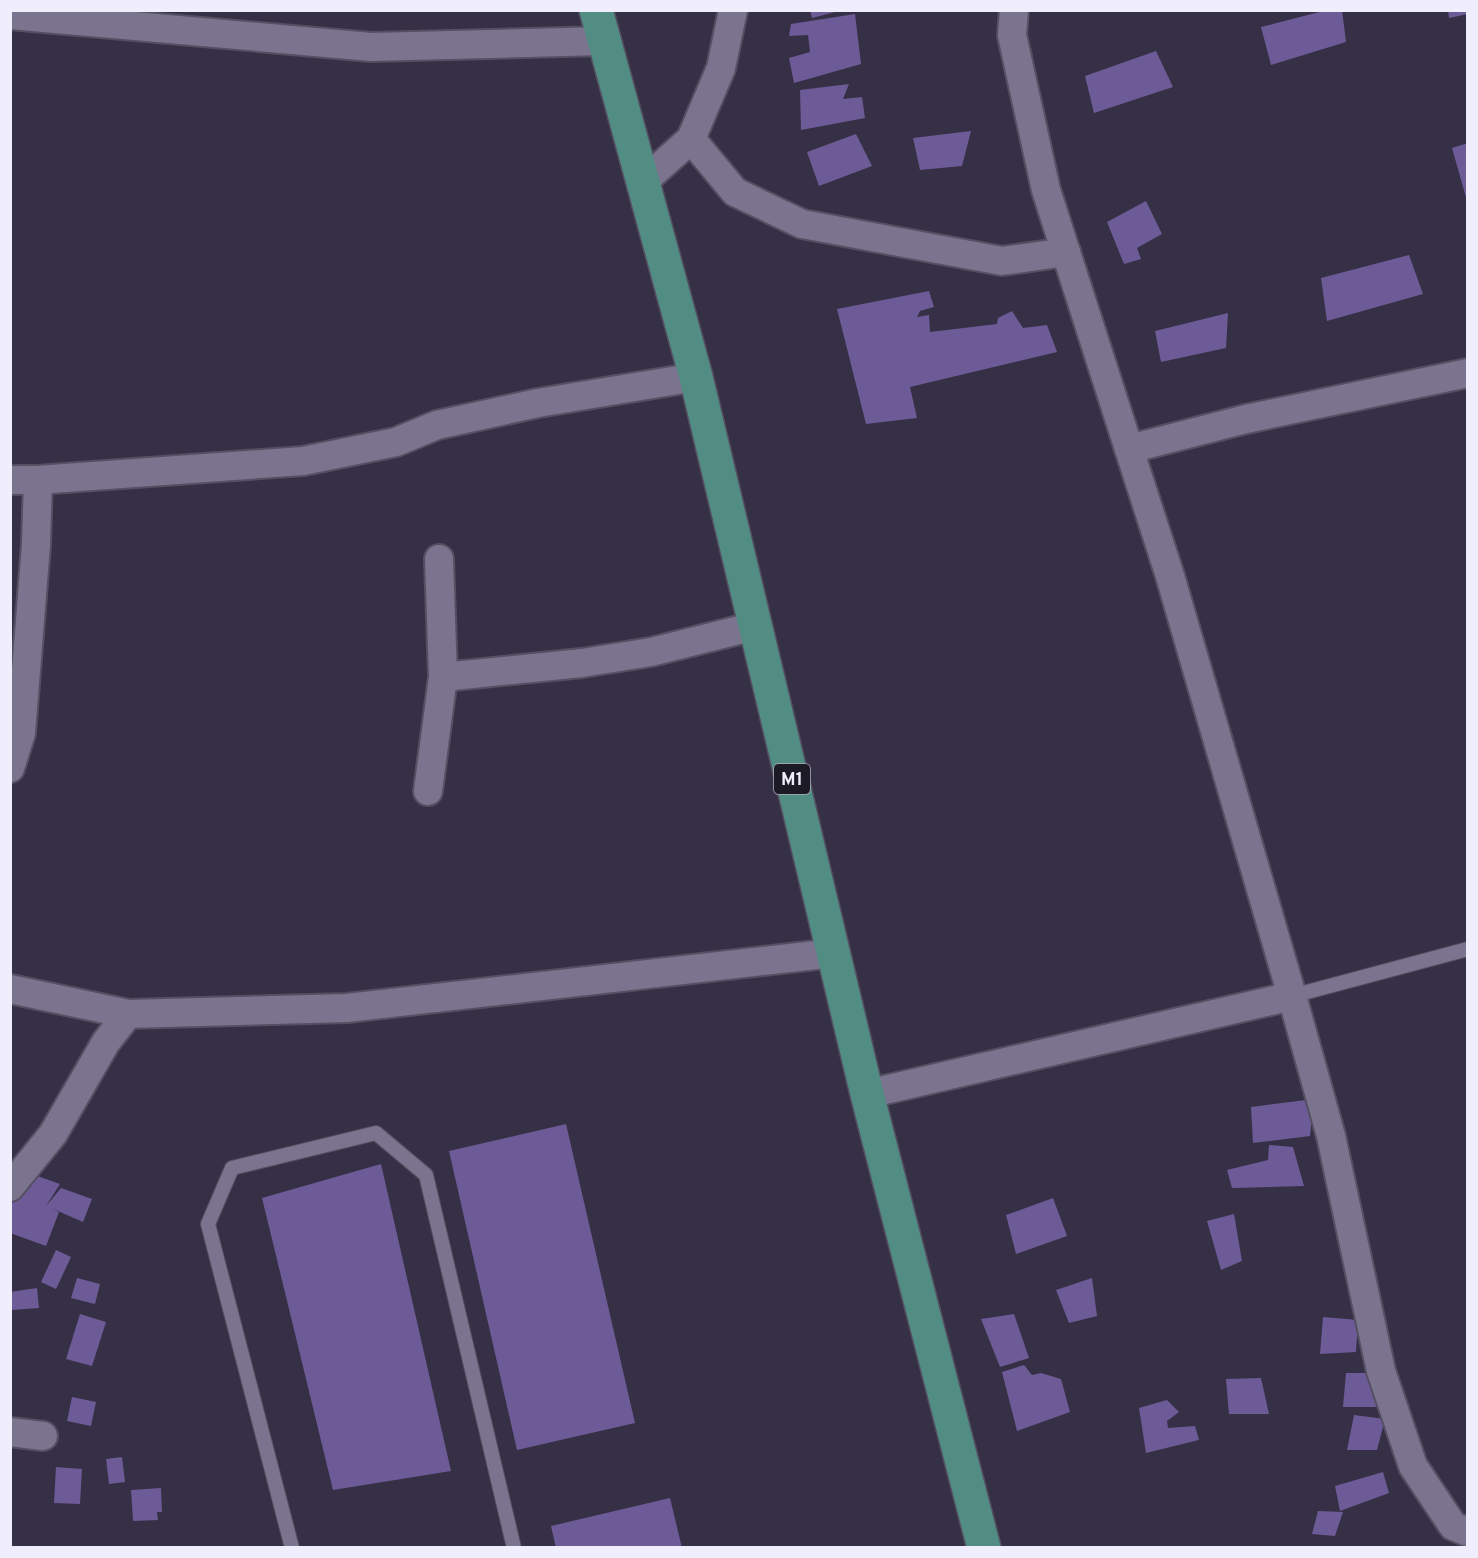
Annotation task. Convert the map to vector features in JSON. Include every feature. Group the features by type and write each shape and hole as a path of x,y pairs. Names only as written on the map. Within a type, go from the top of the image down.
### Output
{"main road":[{"name":"M1","path":"600,26 696,377 867,1094 984,1548"}],"street":[{"path":"644,181 691,139 721,68 733,10"},
{"path":"1014,10 1012,35 1046,190 1170,576 1292,996 1331,1136 1381,1371 1413,1466 1453,1526 1467,1532"},
{"path":"10,15 371,48 600,26"},
{"path":"691,139 735,192 802,224 1002,261 1066,252"},
{"path":"1130,449 1246,419 1467,373"},
{"path":"10,768 21,733 36,545 24,480 303,461 396,442 437,425 538,403 696,377"},
{"path":"428,791 443,677 439,560"},
{"path":"443,677 582,663 651,652 755,626"},
{"path":"10,989 128,1014 347,1008 834,953"},
{"path":"867,1094 1292,996"},
{"path":"10,1187 53,1134 106,1042 128,1014"},
{"path":"10,1432 43,1436"}],"lane":[{"path":"1292,996 1467,949"},
{"path":"292,1548 208,1224 232,1168 376,1133 426,1175 514,1548"}],"building":[{"path":"810,10 839,10 839,11 812,18"},
{"path":"1327,10 1342,10 1346,42 1271,65 1261,27"},
{"path":"1448,10 1468,10 1468,14 1449,18"},
{"path":"855,14 861,64 794,83 789,58 810,52 808,35 789,36 791,24"},
{"path":"1156,51 1173,87 1094,113 1085,76"},
{"path":"849,84 843,99 862,97 865,118 801,130 800,90"},
{"path":"971,131 962,166 920,170 913,138"},
{"path":"856,134 872,166 819,186 807,152"},
{"path":"1468,143 1468,201 1467,201 1452,148"},
{"path":"1146,201 1162,234 1137,248 1141,259 1124,264 1107,222"},
{"path":"1409,255 1423,294 1327,321 1321,278"},
{"path":"929,291 934,307 920,311 917,317 929,315 930,332 997,324 998,318 1012,311 1023,328 1047,325 1057,352 910,387 917,418 866,424 837,309"},
{"path":"1228,313 1226,348 1161,362 1155,331"},
{"path":"1314,1099 1310,1136 1253,1143 1251,1107"},
{"path":"566,1124 635,1423 517,1450 449,1151"},
{"path":"1269,1145 1293,1147 1304,1186 1232,1188 1227,1170 1268,1160"},
{"path":"381,1164 451,1471 333,1490 262,1198"},
{"path":"29,1173 60,1184 46,1206 61,1188 92,1199 83,1222 51,1208 59,1212 46,1246 10,1233 10,1207"},
{"path":"1053,1198 1067,1236 1016,1254 1006,1215"},
{"path":"1234,1214 1242,1261 1221,1270 1207,1221"},
{"path":"56,1250 71,1257 56,1289 41,1282"},
{"path":"77,1278 100,1284 95,1304 71,1298"},
{"path":"1092,1278 1097,1316 1069,1323 1056,1290"},
{"path":"37,1288 39,1308 12,1310 10,1292"},
{"path":"80,1314 106,1322 92,1366 66,1359"},
{"path":"1014,1314 1029,1358 1000,1367 981,1319"},
{"path":"1323,1317 1358,1320 1356,1352 1320,1354"},
{"path":"1024,1365 1032,1375 1041,1373 1061,1379 1070,1412 1017,1431 1002,1372"},
{"path":"1346,1373 1375,1373 1376,1407 1343,1407"},
{"path":"1261,1378 1269,1414 1229,1414 1226,1379"},
{"path":"72,1397 96,1402 91,1426 67,1421"},
{"path":"1167,1400 1179,1412 1167,1421 1168,1428 1195,1426 1199,1440 1146,1453 1139,1408"},
{"path":"1354,1415 1385,1419 1377,1450 1347,1450"},
{"path":"122,1457 125,1482 109,1484 106,1459"},
{"path":"56,1467 82,1469 80,1504 54,1503"},
{"path":"1383,1472 1389,1493 1340,1511 1335,1486"},
{"path":"161,1488 162,1512 157,1512 158,1520 133,1521 131,1490"},
{"path":"670,1498 682,1548 556,1548 551,1526"},
{"path":"1318,1511 1343,1512 1335,1536 1312,1534"}]}
